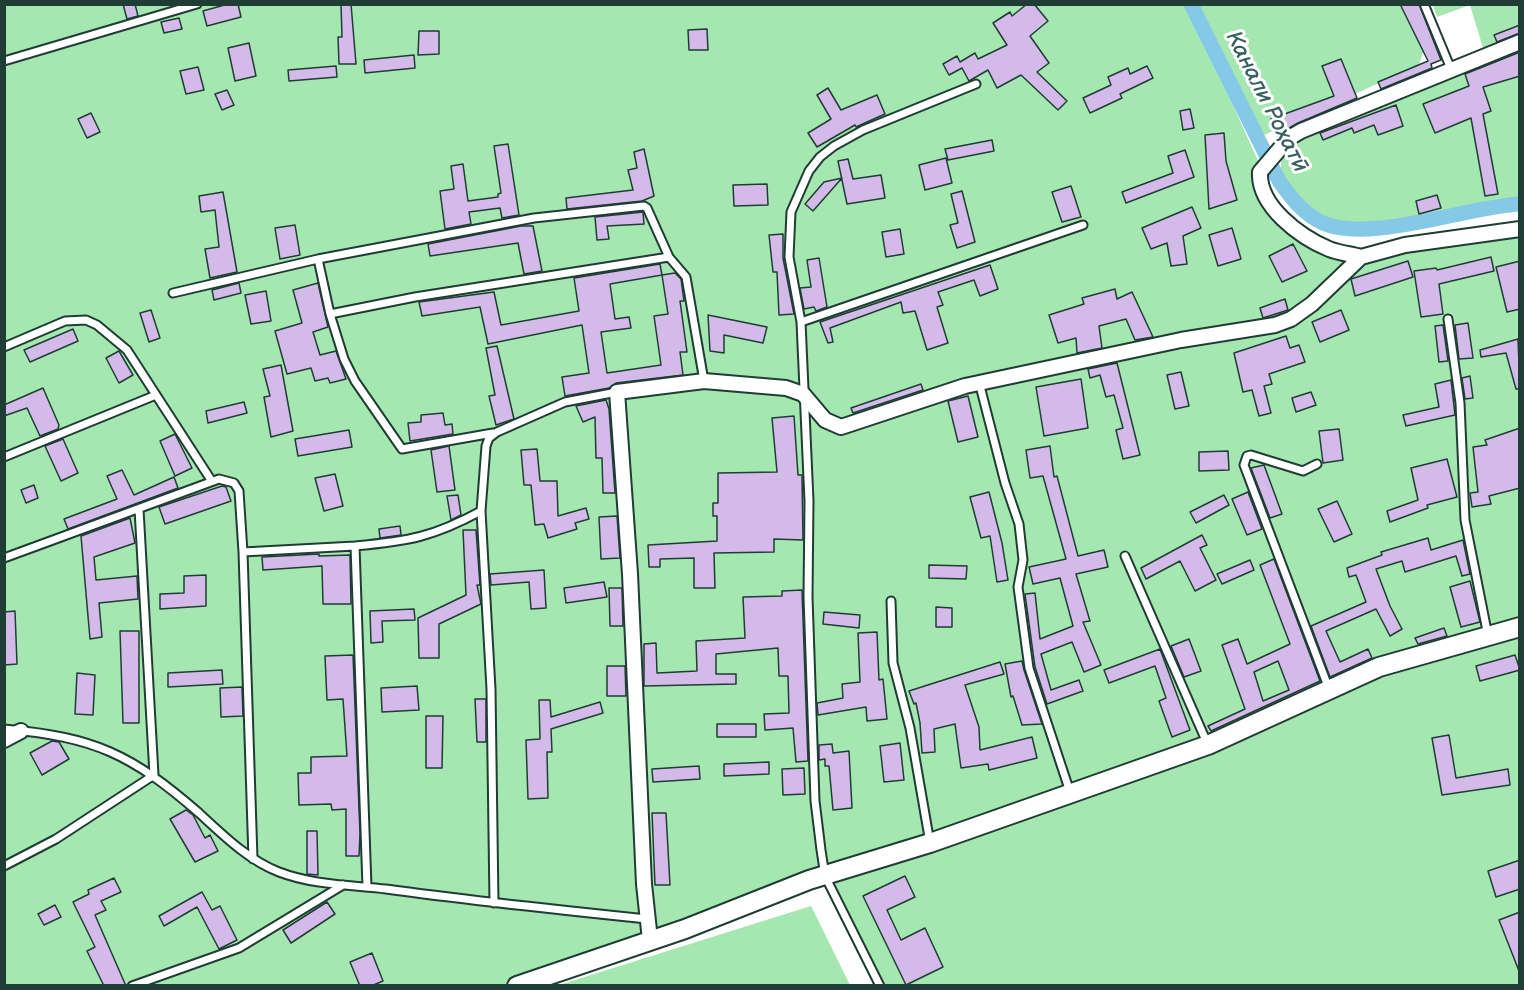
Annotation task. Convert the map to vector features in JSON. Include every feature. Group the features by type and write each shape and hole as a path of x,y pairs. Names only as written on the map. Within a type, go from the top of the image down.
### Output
{"street":[{"path":"1361,257 1329,249 1300,232 1284,219 1262,190 1260,172 1282,146 1300,131 1520,42"},
{"path":"650,939 647,919 630,574 617,392 704,381 786,388 803,393 825,420 841,427 979,382 1181,340 1275,325 1291,319 1312,304 1361,257 1406,245 1520,229"},
{"path":"517,986 685,929 825,876 930,843 1208,745 1378,667 1520,627"},
{"path":"4,740 21,731"}],"lane":[{"path":"4,61 197,4"},
{"path":"1424,4 1451,69"},
{"path":"880,986 825,876 815,801 808,597 809,501 801,322 789,257 789,234 796,196 815,163 826,152 853,135 976,84"},
{"path":"173,293 318,259 534,218 637,206 647,208 669,257 686,277 704,381"},
{"path":"801,322 1083,225"},
{"path":"330,314 427,295 669,257"},
{"path":"318,259 330,314 344,359 355,381 402,449 497,432 565,402 617,392"},
{"path":"1448,319 1460,403 1465,520 1488,636"},
{"path":"4,346 65,321 86,320 97,325 127,350 211,480"},
{"path":"979,382 1005,483 1019,524 1023,560 1018,586 1029,668 1070,792"},
{"path":"4,457 156,395"},
{"path":"494,903 491,689 481,511 486,446 489,438 497,432"},
{"path":"1317,464 1303,471 1251,455 1247,456 1244,465 1329,689"},
{"path":"4,558 211,480 228,480 239,491 253,859"},
{"path":"139,509 154,775"},
{"path":"243,552 410,541 447,529 481,511"},
{"path":"355,546 367,887"},
{"path":"1125,556 1208,745"},
{"path":"891,601 893,663 910,728 930,843"},
{"path":"4,729 89,742 108,749 154,775 253,859 282,873 343,885 647,919"},
{"path":"4,866 56,839 154,775"},
{"path":"132,986 239,948 343,885"}],"green space":[{"path":"4,5 1188,5 1263,172 1262,179 1287,218 1331,248 1372,251 1519,225 1519,985 876,985 820,878 509,985 5,985"},
{"path":"1194,5 1410,5 1426,43 1419,65 1264,135"},
{"path":"1433,5 1470,5 1437,17"},
{"path":"1470,5 1519,5 1519,33 1483,48"},
{"path":"1519,44 1519,204 1497,206 1388,228 1361,230 1337,227 1317,220 1305,212 1279,181 1283,147 1301,132"},
{"path":"811,906 850,985 559,985"}],"building":[{"path":"123,4 135,4 138,16 127,19"},
{"path":"228,4 238,4 241,17 207,26 203,11"},
{"path":"341,4 351,4 356,64 339,64 338,37 342,37"},
{"path":"1027,4 1034,4 1048,21 1030,36 1049,63 1037,72 1067,101 1058,110 1021,75 997,88 988,70 969,81 962,68 949,75 943,64 957,56 960,62 975,53 978,59 1007,45 993,23 1010,12 1012,16"},
{"path":"1400,4 1419,4 1441,60 1431,64 1432,68 1381,89 1378,82 1428,61"},
{"path":"179,18 182,29 164,33 161,22"},
{"path":"1520,25 1520,33 1497,42 1494,35"},
{"path":"707,29 708,50 689,50 688,30"},
{"path":"419,31 439,31 439,54 418,55"},
{"path":"249,43 256,76 235,81 228,48"},
{"path":"1520,52 1520,76 1483,87 1491,111 1483,114 1498,194 1485,196 1471,118 1435,133 1423,104 1469,86 1465,74"},
{"path":"414,55 415,68 365,73 364,60"},
{"path":"1341,59 1357,98 1298,123 1277,135 1271,119 1334,96 1322,66"},
{"path":"336,66 337,77 289,81 288,70"},
{"path":"1147,66 1153,78 1120,94 1122,98 1090,113 1083,98 1111,85 1108,77 1128,68 1130,74"},
{"path":"198,67 204,90 186,94 180,71"},
{"path":"828,88 841,110 877,95 885,114 856,127 855,125 817,147 808,133 831,119 817,95"},
{"path":"227,90 234,105 222,110 215,94"},
{"path":"1396,105 1403,126 1378,135 1374,125 1354,133 1352,128 1323,140 1320,133"},
{"path":"1190,109 1194,128 1183,130 1180,111"},
{"path":"91,113 100,132 87,138 78,119"},
{"path":"1224,133 1226,161 1237,200 1209,209 1205,135"},
{"path":"992,140 994,151 948,160 945,149"},
{"path":"508,144 519,215 502,218 500,208 469,212 471,224 445,229 440,191 454,189 451,166 463,164 468,201 498,197 501,193 494,146"},
{"path":"644,149 654,196 642,201 567,209 566,198 633,190 628,170 637,168 634,152"},
{"path":"1185,150 1194,177 1126,203 1122,192 1173,173 1168,156"},
{"path":"946,158 952,183 925,190 919,165"},
{"path":"848,159 853,179 881,175 885,198 847,204 838,161"},
{"path":"842,178 813,211 805,204 824,182"},
{"path":"767,184 768,205 734,206 733,185"},
{"path":"1071,186 1081,217 1062,222 1052,192"},
{"path":"962,191 975,242 957,248 950,225 958,223 951,194"},
{"path":"223,192 237,272 210,278 205,249 219,247 215,210 201,212 199,196"},
{"path":"1437,195 1441,208 1419,214 1416,201"},
{"path":"1192,207 1201,228 1183,236 1187,264 1171,266 1167,243 1151,249 1142,228"},
{"path":"643,212 644,224 607,226 609,239 597,240 595,217"},
{"path":"295,225 300,255 280,259 275,228"},
{"path":"521,226 533,226 542,271 524,274 518,243 430,256 428,244"},
{"path":"1232,228 1241,259 1218,266 1209,235"},
{"path":"900,229 904,254 886,257 882,232"},
{"path":"783,234 783,258 794,314 779,315 777,272 773,272 769,235"},
{"path":"1293,244 1307,271 1282,282 1269,256"},
{"path":"1491,257 1494,271 1439,284 1443,314 1421,317 1414,271 1436,268 1437,270"},
{"path":"819,258 827,307 816,311 814,307 804,309 800,288 811,287 807,260"},
{"path":"1408,261 1413,277 1355,296 1351,279"},
{"path":"1520,261 1520,309 1507,312 1496,267"},
{"path":"660,264 662,275 675,273 681,279 684,301 680,301 687,352 680,352 683,375 616,383 609,388 565,396 562,377 589,373 582,325 488,344 480,307 422,316 419,302 494,292 501,325 579,311 574,278","holes":["662,275 668,314 654,316 661,365 607,373 601,332 631,328 629,317 615,319 610,284"]},
{"path":"990,265 998,289 980,296 974,280 938,292 943,305 937,307 948,343 927,350 915,311 903,313 901,302 830,328 833,342 828,343 820,322"},
{"path":"239,283 241,293 214,300 212,290"},
{"path":"318,283 328,327 313,332 320,355 336,351 346,379 330,383 328,378 315,381 311,368 287,374 275,331 302,323 293,290"},
{"path":"1115,289 1117,299 1132,292 1153,337 1135,340 1126,319 1099,326 1102,348 1077,353 1076,338 1058,343 1049,315 1084,304 1082,298"},
{"path":"266,291 271,321 251,324 245,295"},
{"path":"1285,299 1288,310 1263,318 1260,308"},
{"path":"151,310 160,338 149,342 140,313"},
{"path":"1341,310 1349,330 1320,342 1312,322"},
{"path":"708,315 767,327 763,343 724,335 724,353 710,351"},
{"path":"1468,323 1473,358 1459,359 1455,325"},
{"path":"1443,325 1448,361 1439,362 1435,326"},
{"path":"73,329 78,341 30,362 24,350"},
{"path":"1286,336 1290,348 1299,345 1305,362 1269,374 1272,384 1264,386 1271,413 1259,416 1252,390 1243,392 1234,353"},
{"path":"1518,339 1520,389 1516,389 1506,353 1481,357 1480,350"},
{"path":"497,346 514,419 496,425 489,396 495,395 486,348"},
{"path":"119,351 133,375 119,383 106,358"},
{"path":"1117,363 1140,455 1123,459 1116,430 1123,428 1114,395 1106,397 1100,375 1090,378 1088,369"},
{"path":"281,365 293,431 271,437 264,397 270,396 263,369"},
{"path":"1181,372 1189,406 1175,409 1167,375"},
{"path":"1470,376 1473,398 1465,399 1462,378"},
{"path":"1081,379 1088,428 1044,436 1036,387"},
{"path":"1451,380 1455,415 1406,426 1403,415 1439,407 1435,384"},
{"path":"921,384 923,390 853,413 851,408"},
{"path":"43,388 59,425 58,429 40,436 27,408 4,416 4,405"},
{"path":"1311,392 1316,405 1296,412 1292,398"},
{"path":"968,396 978,437 958,442 948,401"},
{"path":"606,400 609,409 615,493 603,493 602,458 596,458 595,417 583,422 576,406"},
{"path":"244,402 247,413 208,423 206,411"},
{"path":"443,413 445,425 452,424 453,434 410,441 408,423 421,422 421,415"},
{"path":"794,416 798,475 802,475 803,540 774,539 774,552 714,553 715,588 694,588 694,558 660,559 660,567 649,567 648,545 717,541 717,516 713,516 713,503 718,503 718,473 777,472 772,418"},
{"path":"1520,428 1520,488 1489,496 1491,504 1472,507 1470,493 1478,492 1473,447 1487,445 1485,440"},
{"path":"1339,429 1343,460 1323,463 1319,431"},
{"path":"349,430 352,447 298,456 295,439"},
{"path":"175,434 192,468 175,476 160,441"},
{"path":"63,439 78,473 61,481 45,446"},
{"path":"449,446 455,490 437,492 431,450"},
{"path":"1050,446 1054,477 1057,476 1078,556 1104,550 1108,567 1076,574 1090,621 1083,622 1101,665 1084,672 1072,642 1041,654 1051,690 1079,680 1083,691 1047,704 1035,667 1025,594 1035,593 1040,639 1073,626 1060,578 1033,584 1029,567 1066,559 1043,476 1030,478 1026,450"},
{"path":"537,449 540,481 557,481 558,516 586,508 589,519 575,523 577,529 548,538 544,524 535,525 531,485 524,485 521,450"},
{"path":"1228,451 1229,470 1199,471 1199,452"},
{"path":"1447,459 1457,497 1427,505 1428,508 1390,522 1387,511 1418,500 1411,468"},
{"path":"1264,465 1282,514 1270,518 1251,468"},
{"path":"122,470 134,495 174,477 178,488 68,529 64,519 117,499 107,476"},
{"path":"335,474 343,506 324,511 315,478"},
{"path":"34,485 38,498 26,503 21,490"},
{"path":"222,486 226,487 231,501 165,524 159,507"},
{"path":"989,492 1002,543 1008,580 997,582 990,536 981,538 970,497"},
{"path":"1248,492 1262,529 1247,535 1232,499"},
{"path":"458,495 461,515 451,520 447,496"},
{"path":"1224,495 1229,505 1196,523 1190,512"},
{"path":"1337,501 1352,534 1334,542 1318,509"},
{"path":"617,516 620,558 601,559 599,517"},
{"path":"130,518 135,543 94,557 96,580 137,576 138,599 99,603 102,637 90,639 81,536"},
{"path":"400,526 401,535 380,538 379,529"},
{"path":"463,530 476,530 480,585 477,585 481,604 439,624 439,658 419,658 418,618 466,595"},
{"path":"1202,535 1207,545 1200,548 1216,580 1195,591 1180,561 1146,579 1141,568"},
{"path":"1428,538 1431,550 1463,540 1470,574 1462,576 1456,556 1405,572 1402,561 1376,569 1390,606 1402,629 1390,636 1376,609 1326,631 1340,662 1368,649 1372,658 1330,677 1311,626 1366,602 1356,575 1349,577 1347,568 1382,555 1381,552"},
{"path":"319,554 319,556 350,555 351,604 323,604 322,566 263,570 262,557"},
{"path":"1274,559 1320,681 1211,731 1208,726 1245,709 1222,645 1238,639 1247,664 1290,644 1260,565","holes":["1278,661 1289,690 1263,701 1254,672"]},
{"path":"1250,560 1254,570 1222,584 1217,574"},
{"path":"929,565 967,566 966,579 929,578"},
{"path":"544,570 546,608 531,609 529,582 491,585 490,574"},
{"path":"206,575 206,606 160,609 160,594 184,593 184,576"},
{"path":"1470,581 1480,622 1461,627 1450,587"},
{"path":"604,582 607,597 566,603 564,588"},
{"path":"609,588 622,588 623,626 610,626"},
{"path":"802,590 808,761 796,762 793,728 765,730 764,714 789,713 788,676 779,676 778,648 716,654 716,674 736,674 736,684 644,686 644,644 656,643 657,673 697,671 696,641 745,638 743,597 782,596 782,591"},
{"path":"936,607 952,608 952,627 936,627"},
{"path":"414,609 415,620 382,621 383,642 371,643 370,611"},
{"path":"15,611 17,664 4,665 4,612"},
{"path":"824,612 860,615 859,628 823,624"},
{"path":"1444,628 1447,636 1418,644 1415,638"},
{"path":"120,631 139,631 139,723 123,723"},
{"path":"877,632 879,680 883,679 887,719 867,721 866,707 818,715 817,703 843,698 842,684 860,682 858,633"},
{"path":"1189,639 1201,671 1184,677 1171,646"},
{"path":"1160,649 1190,730 1172,737 1159,701 1166,698 1155,666 1109,683 1104,670"},
{"path":"353,655 360,834 359,856 346,856 346,809 332,810 331,804 299,805 298,773 311,773 311,757 347,756 343,699 327,700 325,656"},
{"path":"1515,655 1520,670 1480,681 1476,666"},
{"path":"1022,661 1042,724 1022,725 1013,696 1011,697 1005,664"},
{"path":"1000,662 1004,674 965,685 979,727 980,750 1032,737 1037,758 989,770 988,764 961,768 955,724 934,729 935,752 922,753 916,703 914,704 909,691"},
{"path":"607,666 625,666 626,696 607,696"},
{"path":"222,670 223,684 168,687 168,673"},
{"path":"77,673 95,675 93,715 75,714"},
{"path":"417,686 419,710 382,712 381,688"},
{"path":"242,687 243,716 221,717 220,688"},
{"path":"475,699 486,699 486,742 477,742"},
{"path":"539,700 550,700 551,717 600,702 603,713 551,729 552,752 547,752 548,798 528,799 526,740 540,739"},
{"path":"426,716 443,716 442,768 426,768"},
{"path":"717,724 756,724 756,737 717,737"},
{"path":"1449,735 1456,778 1508,769 1510,785 1442,795 1432,738"},
{"path":"52,741 59,742 69,759 42,775 30,753"},
{"path":"900,743 904,780 884,782 880,746"},
{"path":"832,744 833,753 849,751 852,808 833,810 829,766 825,766 825,759 819,760 819,745"},
{"path":"769,762 769,774 724,776 724,764"},
{"path":"699,766 700,779 653,782 652,769"},
{"path":"804,768 805,794 783,795 782,769"},
{"path":"186,810 193,815 205,838 210,835 218,851 195,862 170,819"},
{"path":"652,813 666,813 670,885 655,885"},
{"path":"307,831 317,831 318,875 307,874"},
{"path":"1520,860 1520,889 1496,897 1488,871"},
{"path":"905,876 915,897 887,910 901,940 925,928 943,967 906,985 863,896"},
{"path":"114,878 121,892 101,901 106,910 95,915 126,986 104,986 87,951 95,947 73,902 89,894 88,890"},
{"path":"202,892 212,910 220,906 237,940 219,949 197,907 164,926 159,916"},
{"path":"327,902 335,914 291,943 283,930"},
{"path":"55,905 61,917 44,925 38,914"},
{"path":"1520,912 1520,971 1519,971 1499,920"},
{"path":"372,953 383,981 371,986 360,986 350,962"}],"waterway":[{"name":"Канали Роҳатӣ","path":"1191,4 1279,181 1300,207 1317,220 1337,227 1360,229 1387,227 1520,204"}]}
